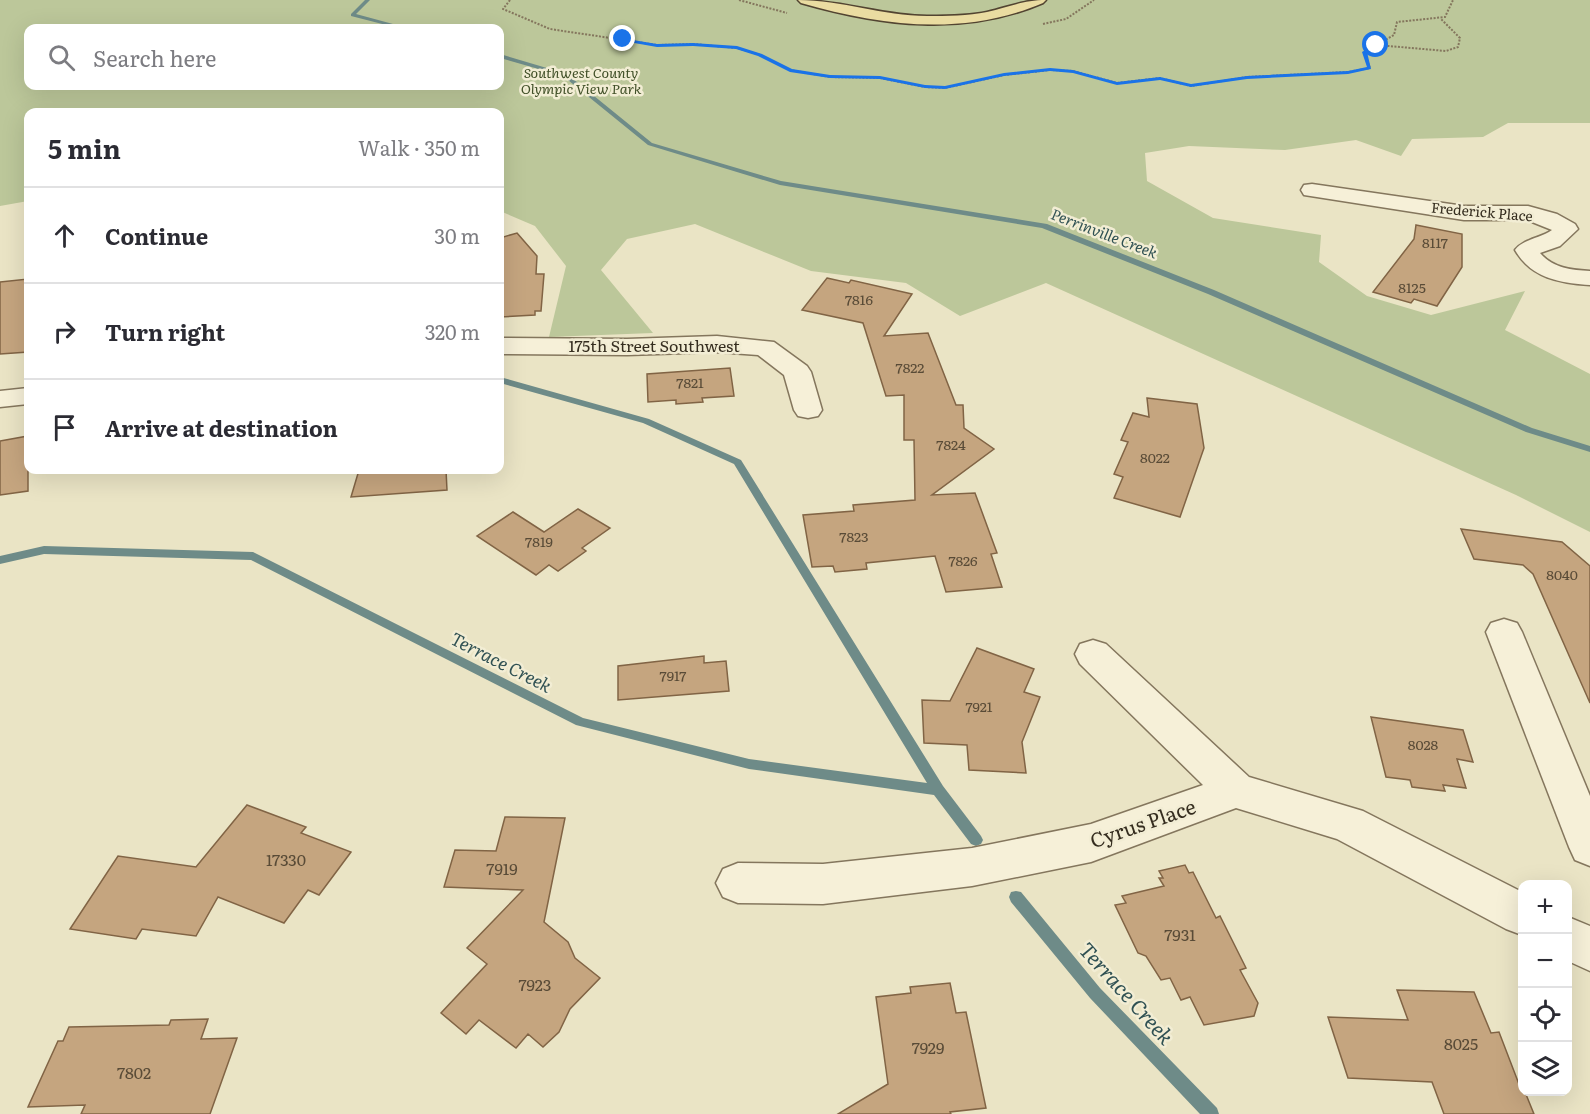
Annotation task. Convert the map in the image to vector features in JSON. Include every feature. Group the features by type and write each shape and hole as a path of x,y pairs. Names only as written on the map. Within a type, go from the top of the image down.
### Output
{"main road":[{"path":"806,0 868,14 944,20 994,15 1038,0"}],"street":[{"name":"Frederick Place","path":"1312,190 1464,213 1528,213 1549,219 1567,229 1552,241 1527,250 1531,262 1548,272 1590,278"},
{"name":"175th Street Southwest","path":"504,346 627,347 717,344 765,348 797,372 808,410"},
{"path":"0,399 24,396"},
{"path":"1504,633 1590,847"},
{"path":"1093,654 1236,791 1348,824 1518,912"},
{"name":"Cyrus Place","path":"738,883 823,884 972,867 1091,843 1236,791"},
{"path":"1572,940 1590,949"}],"path":[{"path":"510,0 503,9 550,29 657,45 693,44 737,48 760,55 790,70 830,77 880,78 945,88 1004,75 1050,70 1073,71 1117,83 1160,78 1191,86 1247,77 1348,72 1370,68 1364,52 1394,35 1397,22 1440,19 1445,17 1453,0"},
{"path":"1376,45 1446,51 1458,47 1460,38 1440,19"}],"green space":[{"name":"Southwest County Olympic View Park","path":"0,0 1590,0 1590,123 1508,123 1483,137 1412,139 1401,156 1356,140 1285,150 1189,146 1145,153 1147,181 1213,218 1321,235 1319,262 1367,296 1431,315 1525,291 1505,330 1590,374 1590,532 1516,495 1046,283 960,316 906,283 811,271 695,224 627,239 601,270 653,333 549,337 566,266 535,226 504,213 504,108 24,108 24,202 0,206"}],"building":[{"path":"1416,225 1462,234 1462,267 1437,306 1414,299 1411,303 1373,292 1414,239"},
{"path":"517,233 537,256 536,274 544,274 541,311 535,311 535,315 504,317 504,237"},
{"path":"827,278 849,283 851,280 912,294 884,336 928,333 956,405 963,405 964,428 994,449 932,495 975,493 997,553 991,554 1002,587 946,592 935,556 866,563 867,569 835,572 833,566 812,567 803,515 854,511 853,505 915,500 914,440 904,440 904,395 886,396 863,323 802,310"},
{"path":"24,279 24,352 0,354 0,282"},
{"path":"730,368 734,396 702,398 703,402 676,404 676,400 648,402 647,374"},
{"path":"1147,398 1197,404 1204,448 1180,517 1114,498 1123,477 1114,474 1128,442 1121,440 1133,413 1149,417"},
{"path":"24,437 24,474 28,474 28,491 0,495 0,441"},
{"path":"358,474 446,474 447,490 351,497"},
{"path":"578,509 610,528 582,548 586,551 558,571 549,565 536,575 477,536 513,512 544,532"},
{"path":"1461,529 1562,542 1590,566 1590,703 1533,574 1523,565 1474,559"},
{"path":"977,648 1034,669 1024,692 1040,697 1022,742 1026,773 969,770 967,745 924,743 922,700 950,701"},
{"path":"704,656 704,663 726,661 729,691 618,700 618,666"},
{"path":"1371,717 1463,730 1473,762 1457,759 1466,788 1443,785 1445,791 1412,787 1410,780 1386,777"},
{"path":"247,805 306,827 301,833 351,852 319,895 308,890 284,923 218,897 196,936 142,929 136,939 70,929 118,856 196,867"},
{"path":"505,817 565,818 544,922 568,942 575,958 600,978 570,1009 559,1032 543,1047 528,1034 516,1048 479,1020 466,1034 441,1013 487,964 467,948 523,890 444,887 455,850 496,851"},
{"path":"1185,865 1189,873 1193,872 1216,918 1220,916 1246,968 1240,970 1258,1003 1254,1016 1204,1025 1190,997 1181,1000 1170,978 1161,980 1146,956 1138,953 1115,905 1126,903 1122,896 1164,886 1159,878 1163,878 1159,871"},
{"path":"950,983 956,1013 966,1012 986,1108 950,1112 951,1114 838,1114 888,1084 876,997 911,993 910,987"},
{"path":"1397,990 1474,992 1491,1033 1499,1032 1518,1082 1518,1096 1527,1096 1534,1114 1444,1114 1432,1082 1348,1078 1328,1017 1408,1020"},
{"path":"208,1019 201,1039 237,1038 210,1114 81,1114 85,1105 28,1107 58,1041 63,1041 69,1027 169,1025 171,1020"}],"waterway":[{"name":"Perrinville Creek","path":"368,0 353,15 387,24"},
{"name":"Perrinville Creek","path":"504,57 565,75 650,144 780,183 1044,226 1211,292 1529,430 1590,449"},
{"path":"504,381 646,421 738,462 938,790"},
{"name":"Terrace Creek","path":"0,560 44,550 253,556 580,722 749,764 938,790"},
{"name":"Terrace Creek","path":"938,790 976,840"},
{"name":"Terrace Creek","path":"1016,897 1095,993 1211,1114"}],"route":[{"path":"623,39 657,45 693,44 737,48 760,55 790,70 830,77 880,78 925,87 945,88 1004,75 1050,70 1073,71 1098,80 1117,83 1160,78 1191,86 1247,77 1348,72 1370,68 1364,52 1376,45"}]}
